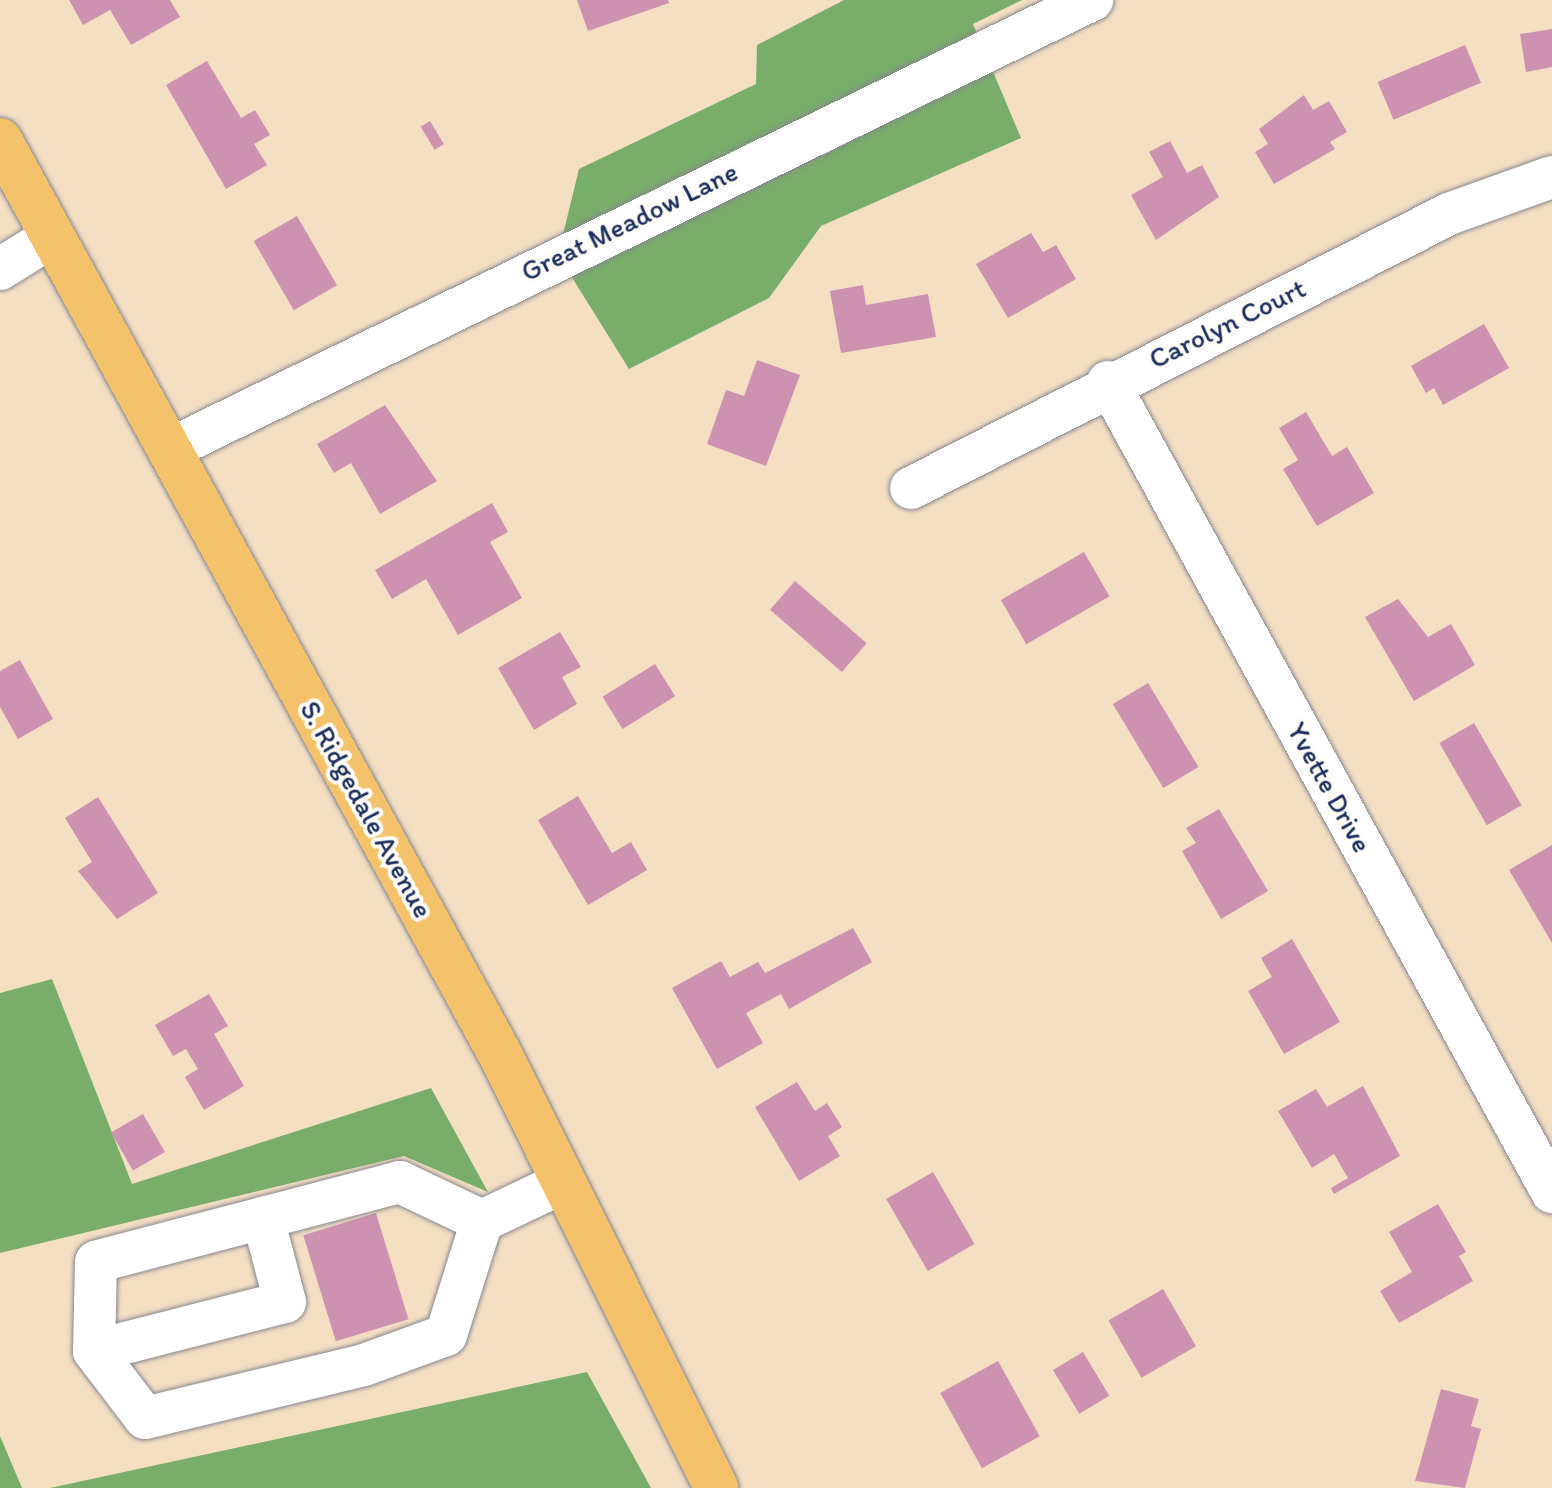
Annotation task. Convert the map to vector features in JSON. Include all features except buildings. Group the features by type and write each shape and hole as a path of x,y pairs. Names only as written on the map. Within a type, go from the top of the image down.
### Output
{"main road":[{"name":"S. Ridgedale Avenue","path":"0,140 500,1054 716,1488"}],"street":[{"name":"Great Meadow Lane","path":"170,449 1092,0"},
{"name":"Carolyn Court","path":"911,488 1108,382 1449,214 1552,177"},
{"path":"0,269 53,236"},
{"name":"Yvette Drive","path":"1108,382 1552,1192"},
{"path":"482,1221 400,1182 96,1262 94,1351 145,1418 364,1365 446,1335 482,1221 562,1183"},
{"path":"94,1351 285,1302 263,1218"}],"green space":[{"path":"844,0 1022,0 973,24 1021,138 821,226 769,298 629,369 558,255 579,169 756,84 757,45"},
{"path":"52,979 132,1184 431,1088 488,1192 404,1156 0,1253 0,993"},
{"path":"587,1372 651,1488 50,1488"},
{"path":"0,1436 22,1488 0,1488"}]}
